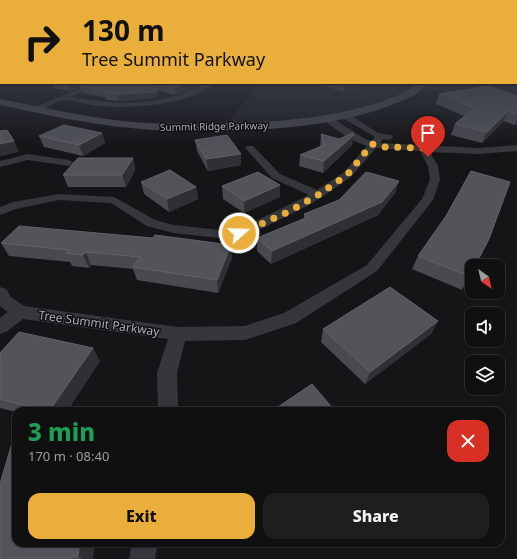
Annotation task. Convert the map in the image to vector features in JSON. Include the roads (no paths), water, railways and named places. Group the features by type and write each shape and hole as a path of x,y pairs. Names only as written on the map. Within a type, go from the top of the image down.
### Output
{"street":[{"path":"35,109 69,95"},
{"path":"62,98 106,105 135,106 170,100 188,95"},
{"name":"Summit Ridge Parkway","path":"0,102 123,124 164,127 241,127 283,124 344,115 365,110 405,95"},
{"path":"344,115 364,129 384,147 471,152 494,152 517,148"},
{"path":"326,118 347,133 377,140"},
{"path":"0,211 13,206 58,197 114,200 151,223 173,230 229,235 248,230 303,204 318,195 347,175 377,140"},
{"path":"250,148 276,176 318,195"},
{"name":"Tree Summit Parkway","path":"0,293 5,301 20,312 178,334 246,333 290,318 372,268 427,200 435,180 433,166 418,148"},
{"path":"0,164 28,157 69,163"},
{"path":"0,326 20,312"},
{"name":"Tree Summit Parkway","path":"168,407 167,374 178,334"},
{"path":"142,559 144,547"}]}
